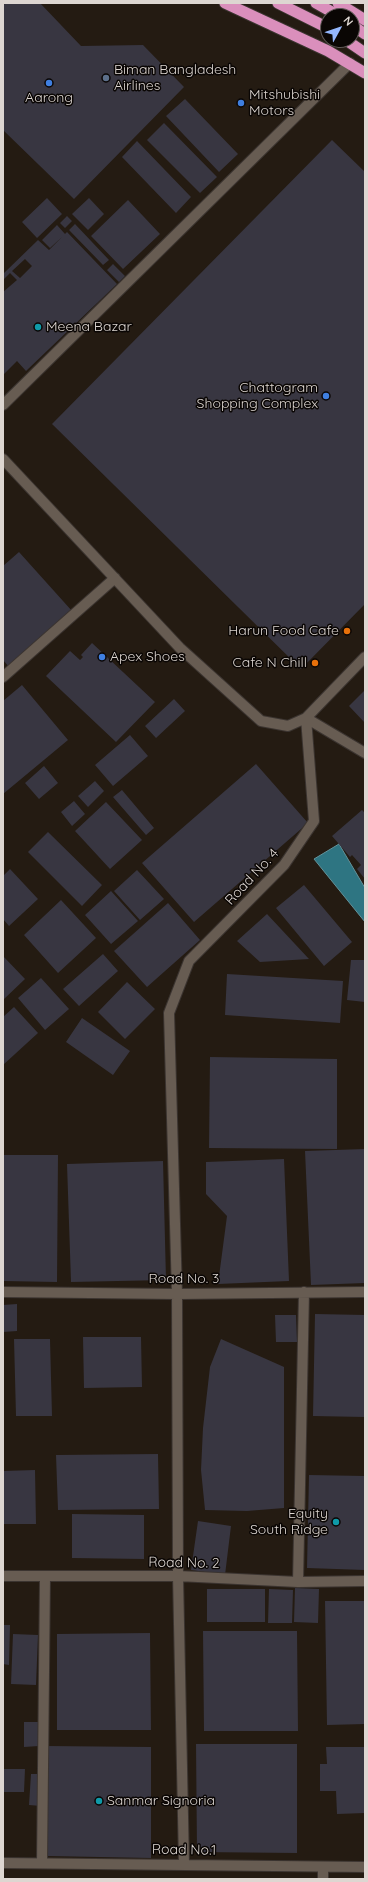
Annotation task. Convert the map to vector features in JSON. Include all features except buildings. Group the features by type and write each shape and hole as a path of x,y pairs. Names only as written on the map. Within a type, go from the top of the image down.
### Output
{"highway":[{"path":"225,3 350,63 365,73"},
{"path":"278,3 320,24"},
{"path":"316,3 325,8"},
{"path":"338,3 365,20"}],"street":[{"path":"3,405 350,63"},
{"path":"3,459 180,648 261,721 288,726 306,718 365,657"},
{"path":"3,677 115,578"},
{"path":"306,718 365,753"},
{"name":"Road No. 4","path":"177,1294 169,1013 189,961 284,865 314,821 306,718"},
{"name":"Road No. 3","path":"3,1292 177,1294 365,1292"},
{"path":"298,1582 304,1292"},
{"path":"177,1294 178,1576 184,1864"},
{"name":"Road No. 2","path":"3,1576 178,1576 298,1582 365,1581"},
{"path":"42,1863 45,1577"},
{"name":"Road No.1","path":"3,1863 365,1867"},
{"path":"323,1867 323,1879"}],"water":[{"path":"339,844 365,888 365,922 314,859"}],"place":[{"name":"Biman Bangladesh Airlines","path":"106,78"},
{"name":"Aarong","path":"49,83"},
{"name":"Mitshubishi Motors","path":"241,103"},
{"name":"Meena Bazar","path":"38,327"},
{"name":"Chattogram Shopping Complex","path":"326,396"},
{"name":"Harun Food Cafe","path":"347,631"},
{"name":"Apex Shoes","path":"102,657"},
{"name":"Cafe N Chill","path":"315,663"},
{"name":"Equity South Ridge","path":"336,1522"},
{"name":"Sanmar Signoria","path":"99,1801"}]}
